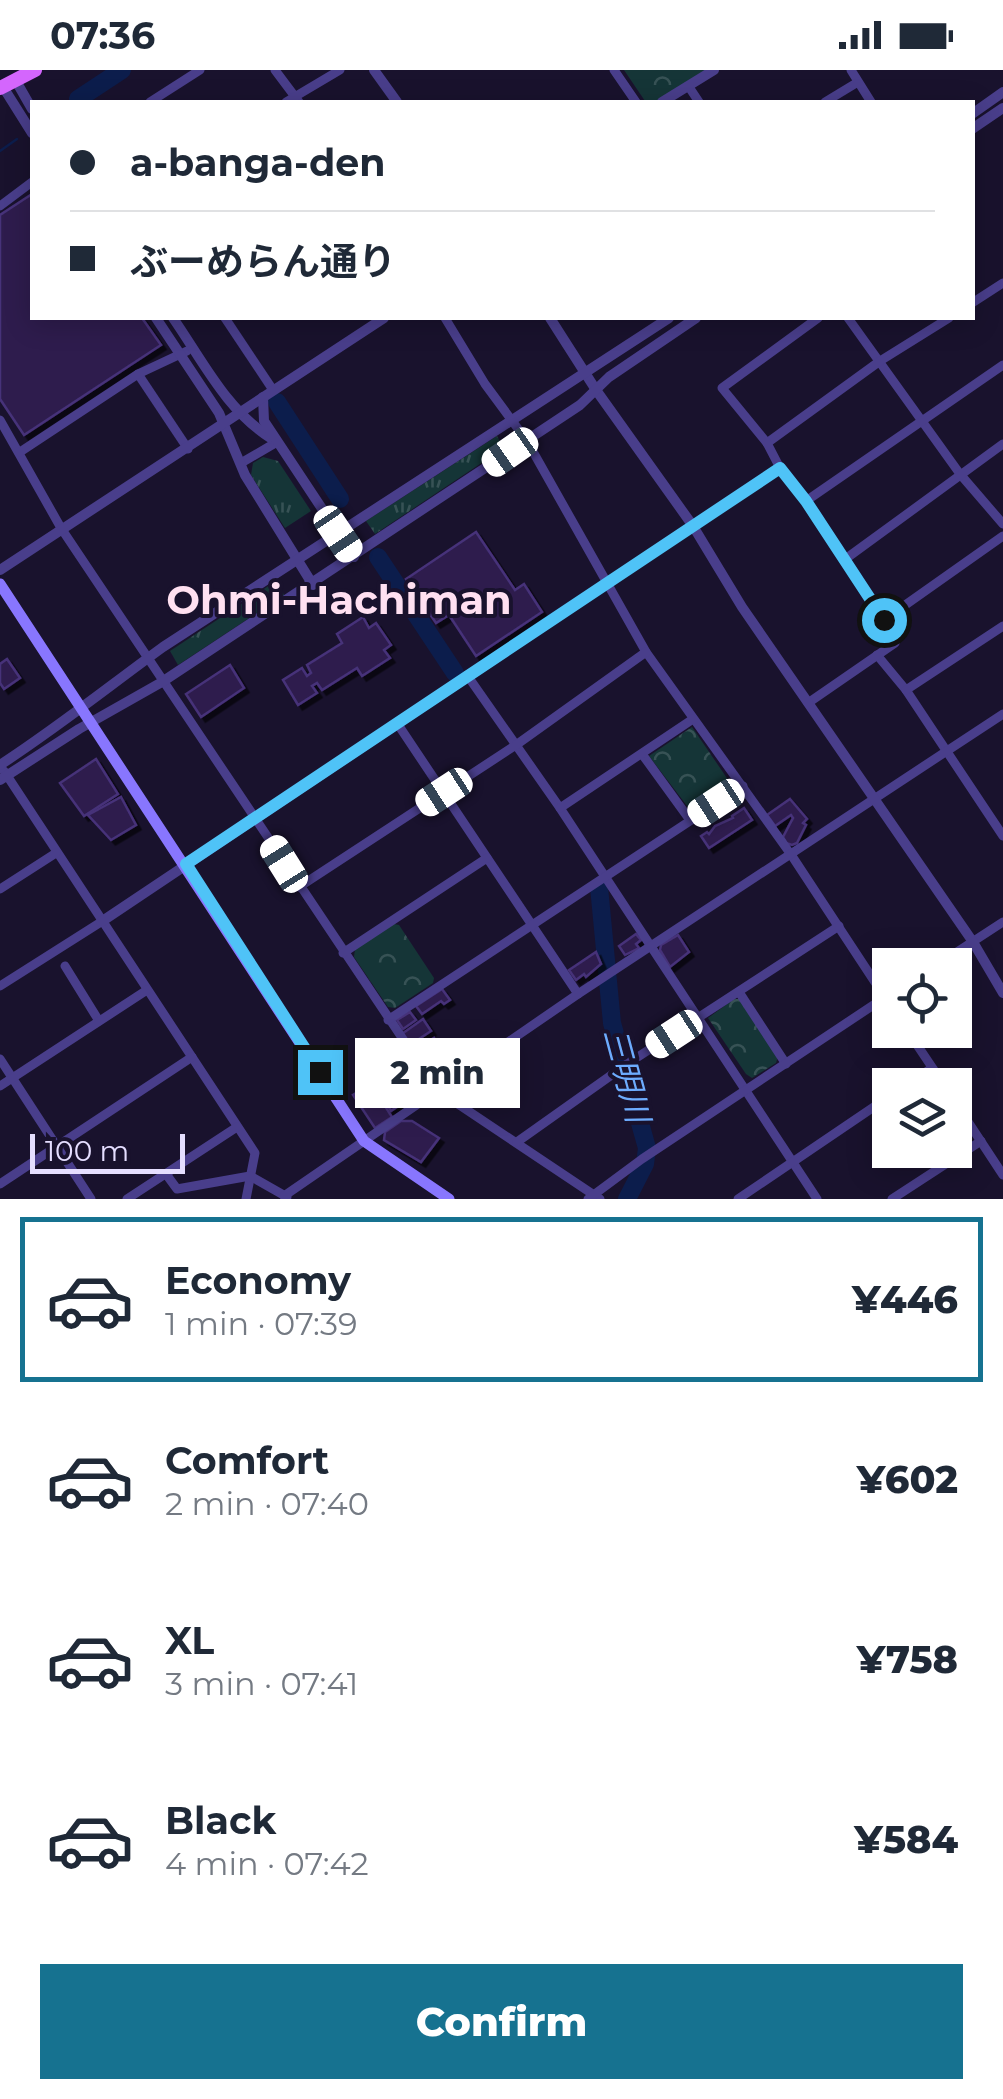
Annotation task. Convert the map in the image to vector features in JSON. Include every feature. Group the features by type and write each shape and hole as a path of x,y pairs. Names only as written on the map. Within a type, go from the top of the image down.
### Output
{"main road":[{"path":"6,85 33,70"},
{"path":"0,584 364,1141 449,1199"}],"street":[{"path":"153,100 200,70"},
{"path":"275,70 293,100 340,70"},
{"path":"374,70 395,100"},
{"path":"614,70 635,100"},
{"path":"665,100 714,70"},
{"path":"851,70 871,100"},
{"path":"828,100 858,82"},
{"path":"6,85 30,107"},
{"path":"6,85 30,129"},
{"path":"689,86 698,100"},
{"path":"975,112 1003,92"},
{"path":"975,127 1003,108"},
{"path":"0,206 30,184"},
{"path":"975,301 1003,283"},
{"path":"157,320 222,423 244,475 313,585"},
{"path":"174,320 224,397 253,427 277,442"},
{"path":"231,320 268,394 264,421 354,557"},
{"path":"0,570 381,320"},
{"path":"447,320 485,384 527,441 646,652 872,975"},
{"path":"551,320 692,526 742,608 973,942 1003,993"},
{"path":"2,770 147,659 511,418 667,320"},
{"path":"2,770 162,682 313,585 527,441 609,377 693,320"},
{"path":"808,703 895,644 884,620 767,443 722,388 815,320"},
{"path":"849,320 960,474 1003,524"},
{"path":"767,443 880,361 946,320"},
{"path":"20,452 138,374 194,348"},
{"path":"806,501 1003,365"},
{"path":"138,374 188,449"},
{"path":"0,420 60,528 437,1090 593,1197 646,1156 872,1009"},
{"path":"241,463 277,442"},
{"path":"844,560 1003,444"},
{"path":"0,986 780,468"},
{"path":"884,620 1003,536"},
{"path":"906,690 1003,626"},
{"path":"299,887 516,744 646,652"},
{"path":"877,655 999,823 1003,836"},
{"path":"468,676 560,808 817,1199"},
{"path":"166,1174 177,1189 250,1176 286,1197 578,994 1003,714"},
{"path":"560,808 693,719"},
{"path":"397,722 578,994"},
{"path":"642,754 690,820"},
{"path":"2,770 254,1153 246,1199"},
{"path":"388,1020 743,786"},
{"path":"0,889 56,852"},
{"path":"343,953 486,858"},
{"path":"964,948 1003,922"},
{"path":"517,1142 839,926"},
{"path":"65,966 100,1021"},
{"path":"0,1086 147,990"},
{"path":"739,992 786,1064"},
{"path":"918,1048 932,1068"},
{"path":"0,1184 192,1057"},
{"path":"0,1059 91,1199"},
{"path":"738,1199 872,1108"},
{"path":"127,1199 237,1128"},
{"path":"972,1128 1003,1175"},
{"path":"892,1199 981,1141"}],"green space":[{"path":"624,70 706,70 660,100 644,100"},
{"path":"497,436 504,448 375,534 366,521"},
{"path":"263,457 278,461 311,511 285,528 251,475 253,463"},
{"path":"276,581 284,595 178,665 170,651"},
{"path":"692,727 731,784 691,811 649,756"},
{"path":"394,924 399,925 434,978 433,983 395,1008 388,1007 354,957 355,949"},
{"path":"734,999 741,999 778,1056 776,1063 752,1078 708,1018"}],"building":[{"path":"30,195 30,320 143,320 161,345 24,435 0,399 0,215"},
{"path":"476,532 515,590 524,584 542,612 476,656 449,615 436,623 406,579"},
{"path":"363,617 369,628 376,623 391,645 384,650 390,658 362,676 357,668 322,690 317,683 312,686 317,693 298,705 283,680 302,668 307,676 311,673 307,665 342,643 337,634"},
{"path":"7,659 20,678 4,689 0,683 0,664"},
{"path":"230,665 244,688 201,717 186,694"},
{"path":"96,759 118,794 84,816 60,783"},
{"path":"121,797 136,825 111,840 88,815"},
{"path":"790,799 807,819 797,843 792,845 783,837 791,815 775,826 767,815"},
{"path":"744,808 752,820 709,848 701,836"},
{"path":"636,934 641,940 636,944 639,948 625,955 619,946"},
{"path":"678,935 689,952 670,967 661,945"},
{"path":"596,952 601,964 576,980 569,970"},
{"path":"442,989 450,1000 444,1004 441,1001 422,1014 416,1006"},
{"path":"410,1012 416,1020 403,1029 397,1020"},
{"path":"423,1019 431,1031 407,1047 399,1036"},
{"path":"434,1038 442,1051 426,1061 418,1048"},
{"path":"439,1059 446,1071 432,1080 424,1068"},
{"path":"408,1060 426,1087 391,1111 379,1092 400,1078 395,1068"},
{"path":"371,1084 392,1117 375,1128 353,1095"},
{"path":"401,1121 412,1121 439,1138 421,1162 384,1140 385,1132"}],"waterway":[{"name":"三明川","path":"79,100 122,70"},
{"path":"0,151 17,139"},
{"name":"三明川","path":"277,402 340,499"},
{"name":"三明川","path":"378,557 455,673"},
{"name":"三明川","path":"599,887 612,1023 647,1148 645,1164 627,1199"}],"district":[{"name":"Ohmi-Hachiman","path":"339,599"}],"route":[{"path":"320,1072 186,864 780,468 884,620"}]}
